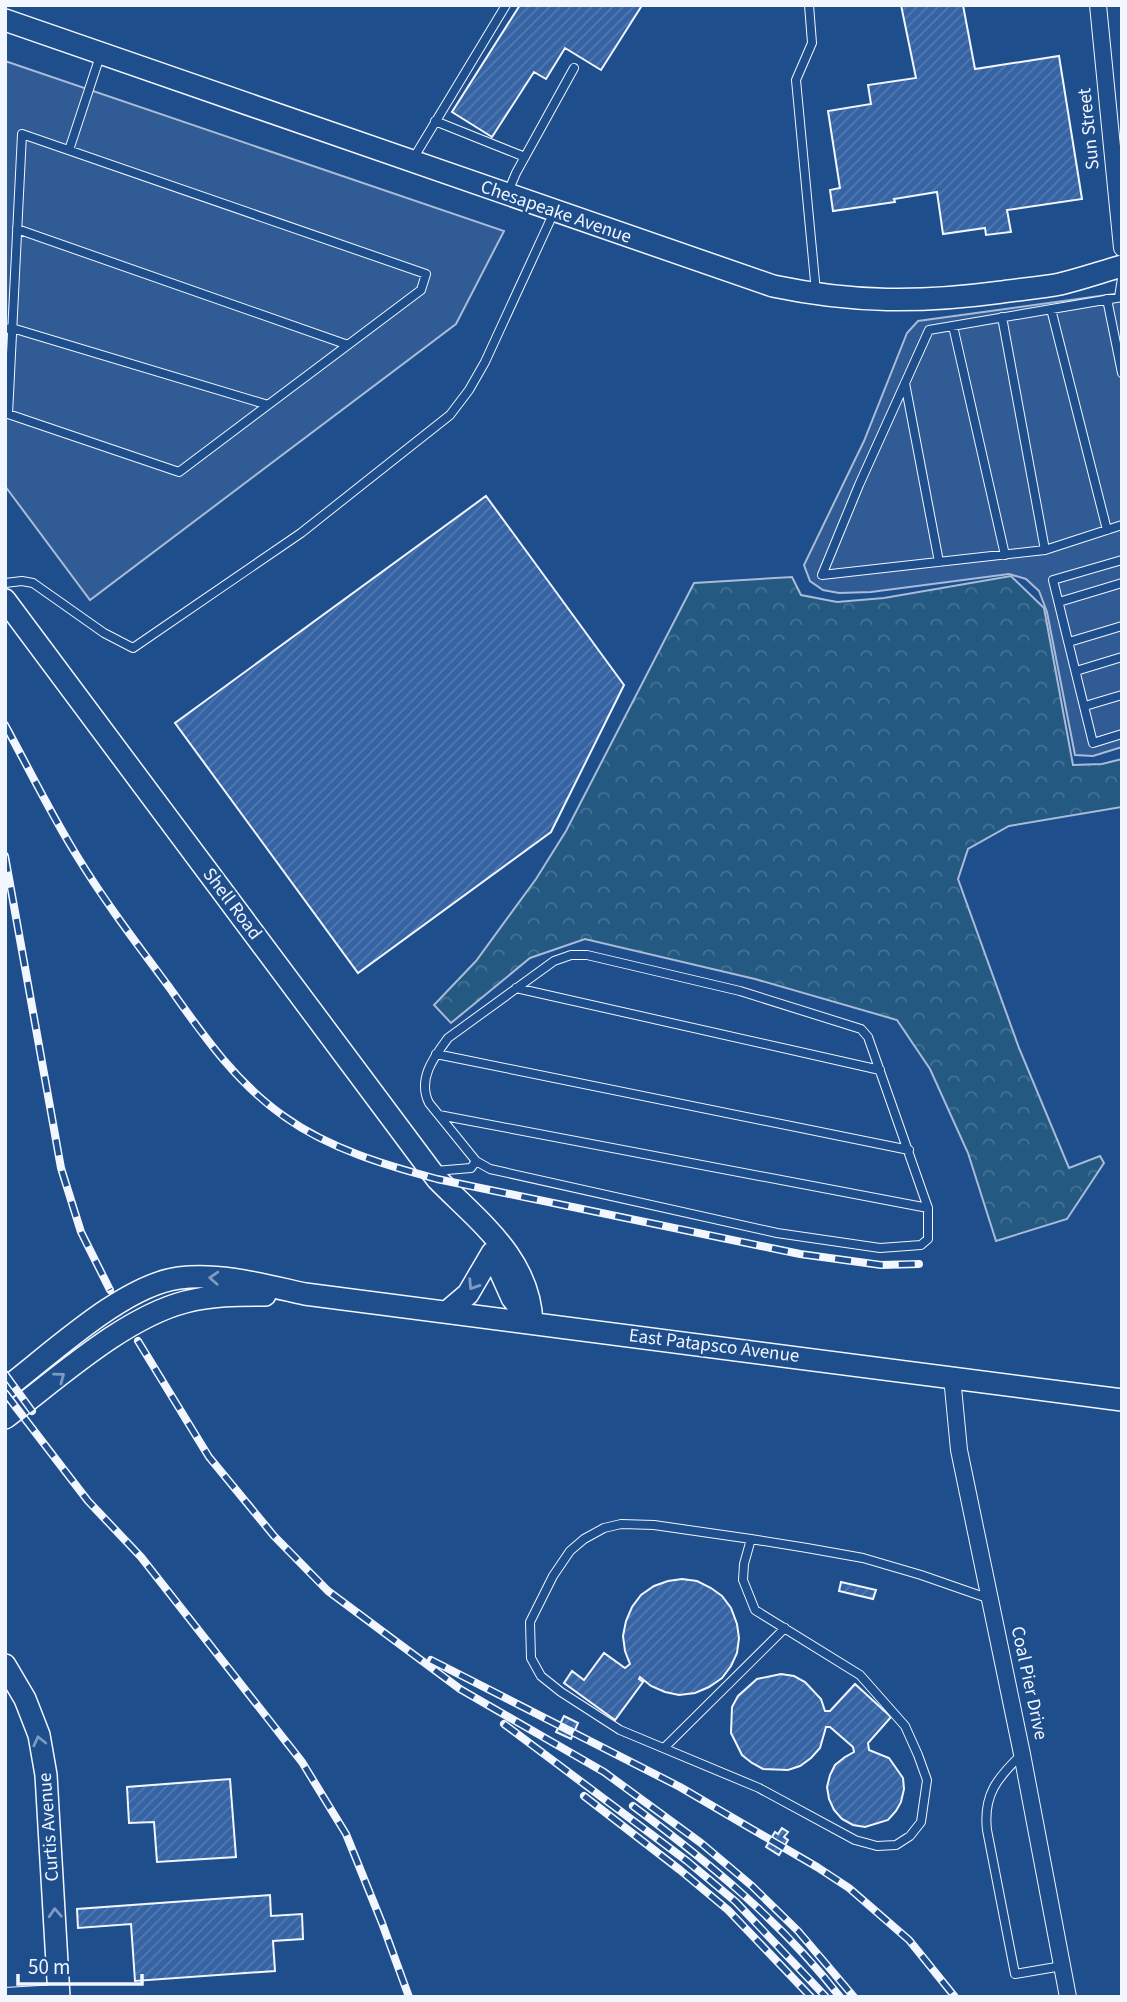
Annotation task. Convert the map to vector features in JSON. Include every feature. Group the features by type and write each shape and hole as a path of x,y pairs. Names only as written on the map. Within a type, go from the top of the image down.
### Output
{"main road":[{"name":"Chesapeake Avenue","path":"5,20 773,286 816,295 890,301 950,299 1058,284 1122,266"},
{"name":"Shell Road","path":"5,600 432,1171 463,1205 478,1217 507,1252 532,1302 526,1322"},
{"name":"Shell Road","path":"463,1205 470,1222 492,1253 526,1322"},
{"path":"448,1311 468,1294 492,1253"},
{"name":"East Patapsco Avenue","path":"5,1389 102,1314 135,1294 157,1283 178,1278 221,1278 305,1294 1122,1400"},
{"name":"East Patapsco Avenue","path":"5,1418 115,1335 156,1312 184,1302 216,1297 305,1294"},
{"name":"Curtis Avenue","path":"5,1665 25,1699 38,1735 46,1775 59,1995"}],"street":[{"name":"Sun Street","path":"1098,5 1122,248"},
{"name":"Coal Pier Drive","path":"952,1377 959,1450 1022,1754 1068,1997"},
{"path":"5,1996 59,1995"}],"lane":[{"path":"411,162 506,5"},
{"path":"810,5 812,43 796,80 816,295"},
{"path":"69,150 101,53"},
{"path":"507,195 574,68"},
{"path":"435,121 525,157"},
{"path":"22,134 426,274 421,290 179,472 8,414 9,328 17,229 22,134"},
{"path":"5,583 33,583 104,634 133,648 301,533 450,415 485,362 554,212"},
{"path":"17,229 348,345"},
{"path":"1122,278 1120,297 929,330 859,485 822,575 1045,550 1122,526"},
{"path":"1107,299 1122,373"},
{"path":"1051,309 1107,530"},
{"path":"1002,317 1045,550"},
{"path":"953,326 1005,555"},
{"path":"9,328 268,405"},
{"path":"905,383 939,562"},
{"path":"1122,560 1054,580 1093,743 1122,734"},
{"path":"1059,602 1122,583"},
{"path":"1069,642 1122,626"},
{"path":"1076,671 1122,657"},
{"path":"1084,706 1122,695"},
{"path":"587,955 740,991 861,1029 868,1037 928,1208 928,1239 921,1245 880,1248 764,1230 489,1170 476,1161 429,1103 423,1085 436,1054 448,1038 516,988 554,961 587,955"},
{"path":"516,988 880,1070"},
{"path":"436,1054 909,1150"},
{"path":"439,1115 928,1208"},
{"path":"432,1171 471,1168 476,1161"},
{"path":"751,1539 743,1580 755,1610 860,1675 905,1726 919,1755 927,1780 921,1822 910,1836 897,1845 877,1846 855,1840 759,1788 620,1730 541,1676 531,1658 530,1622 553,1576 570,1551 604,1528 621,1524 654,1525 751,1539 863,1558 990,1600"},
{"path":"665,1747 785,1628"},
{"path":"1022,1754 1000,1776 989,1798 985,1814 987,1830 1015,1974 1062,1966"}],"green space":[{"path":"1011,576 1044,608 1073,765 1102,764 1122,759 1122,807 1009,826 968,849 958,879 1019,1048 1069,1168 1100,1156 1104,1163 1067,1219 996,1241 968,1153 930,1069 897,1020 755,979 585,939 530,958 451,1023 434,1005 476,961 536,879 566,831 694,583 792,577 801,595 837,602 884,598"}],"shaded area":[{"path":"5,61 504,231 456,324 90,600 5,486"},
{"path":"1122,293 1122,747 1093,756 1075,755 1047,612 1039,591 1026,579 1009,574 871,592 839,593 823,590 810,581 804,565 864,441 907,333 918,321"}],"building":[{"path":"520,5 641,7 601,70 565,48 546,79 534,72 492,137 452,112"},
{"path":"901,5 963,5 975,69 1059,56 1082,199 1007,210 1011,232 986,235 985,228 943,234 937,192 894,199 895,202 833,211 830,190 840,188 828,111 871,104 868,85 916,78"},
{"path":"486,496 624,685 551,832 358,973 175,723"},
{"path":"682,1579 697,1581 711,1588 722,1596 731,1608 739,1638 737,1653 722,1678 695,1693 679,1695 651,1686 640,1677 643,1682 615,1720 564,1683 572,1671 584,1680 604,1653 625,1668 630,1664 623,1636 632,1607 641,1595 654,1586"},
{"path":"841,1582 876,1590 873,1599 839,1591"},
{"path":"781,1674 794,1676 805,1682 821,1699 825,1711 830,1711 855,1684 891,1717 868,1743 869,1750 889,1758 903,1778 901,1802 888,1820 865,1827 853,1825 842,1819 834,1810 827,1787 830,1775 835,1765 854,1752 853,1747 830,1727 826,1727 820,1748 811,1758 788,1770 763,1769 742,1755 731,1733 732,1707 738,1696 757,1679"},
{"path":"564,1716 578,1723 571,1739 556,1732"},
{"path":"230,1779 236,1857 157,1862 154,1822 129,1823 127,1787"},
{"path":"782,1828 788,1832 784,1837 788,1840 779,1855 766,1847 775,1832 778,1834"},
{"path":"270,1895 271,1916 302,1914 303,1939 273,1941 275,1971 135,1981 131,1924 78,1928 77,1909"}],"railway":[{"path":"5,725 58,824 88,873 195,1023 221,1057 251,1089 267,1104 302,1128 358,1155 437,1179 800,1254 881,1265 919,1264"},
{"path":"5,856 61,1168 81,1232 110,1290"},
{"path":"138,1341 209,1457 274,1536 328,1591 460,1689 604,1772 701,1843 752,1886 798,1931 854,1997"},
{"path":"5,1374 32,1411"},
{"path":"5,1393 88,1501 141,1557 302,1762 346,1834 409,1997"},
{"path":"431,1660 680,1787 817,1867 849,1888 909,1940 955,1997"},
{"path":"504,1724 687,1861 736,1902 826,1997"},
{"path":"584,1796 728,1910 811,1997"},
{"path":"633,1806 743,1894 794,1943 840,1997"}]}
